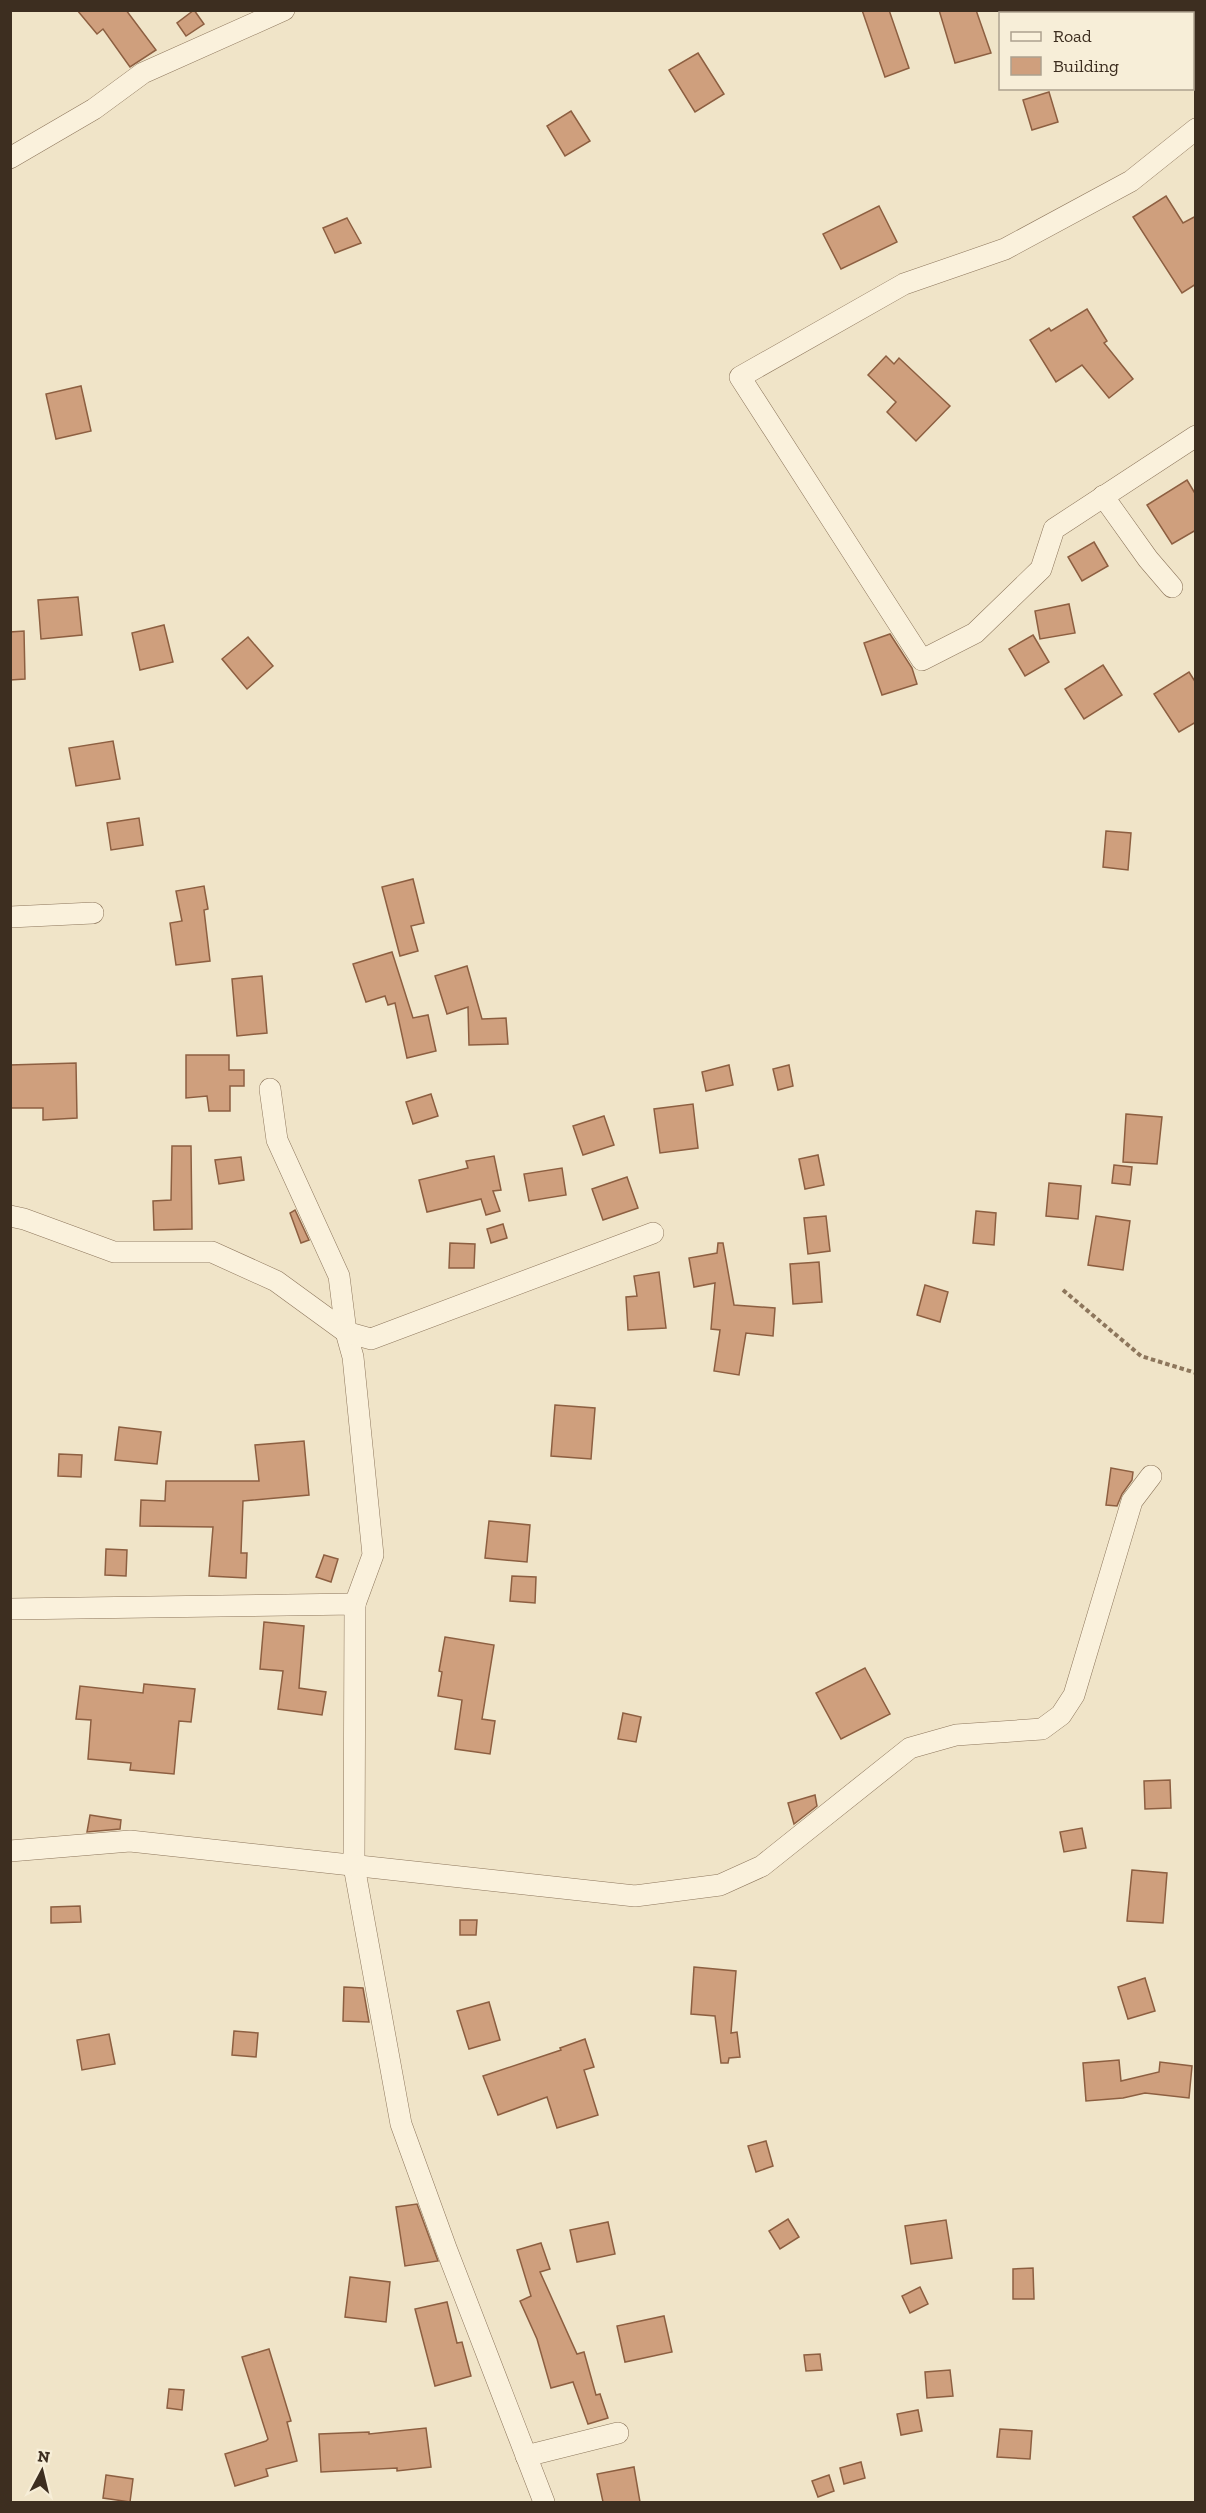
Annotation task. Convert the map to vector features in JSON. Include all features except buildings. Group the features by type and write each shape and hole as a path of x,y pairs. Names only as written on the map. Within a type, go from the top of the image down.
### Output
{"street":[{"path":"10,158 94,109 143,73 284,10"},
{"path":"1196,129 1131,181 1005,249 904,284 740,377 922,660 975,633 1041,569 1054,529 1196,436"},
{"path":"1103,495 1148,559 1172,587"},
{"path":"10,917 93,913"},
{"path":"270,1089 277,1140 339,1276 346,1332 353,1357 373,1555 355,1604 354,1866 401,2124 544,2502"},
{"path":"10,1216 114,1252 212,1252 276,1281 346,1332 371,1339 653,1233"},
{"path":"10,1851 130,1841 635,1896 720,1886 762,1866 910,1748 956,1735 1042,1729 1061,1716 1074,1695 1132,1501 1151,1476"},
{"path":"10,1609 355,1604"},
{"path":"526,2456 618,2433"}],"path":[{"path":"1063,1290 1141,1356 1196,1372"}]}
